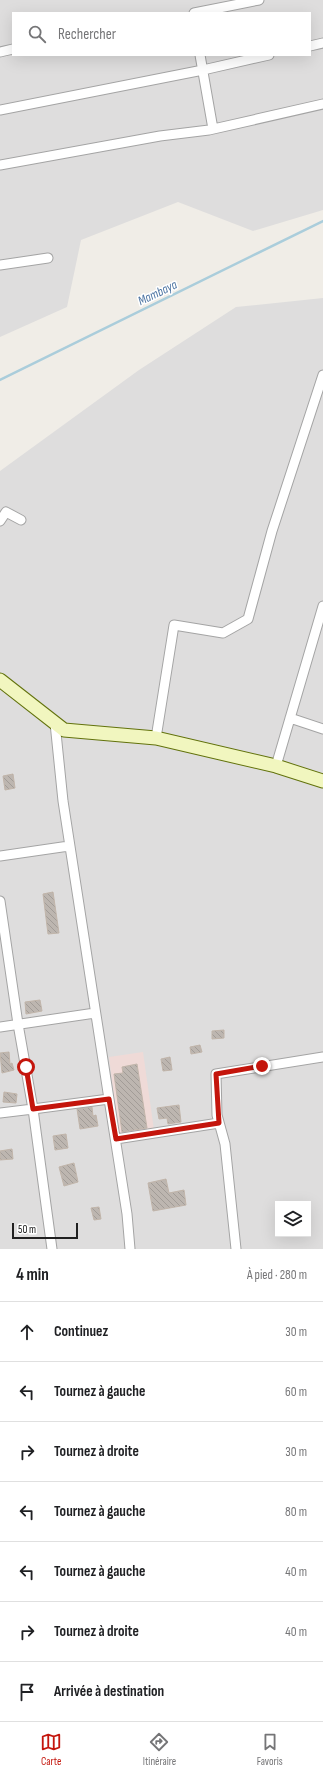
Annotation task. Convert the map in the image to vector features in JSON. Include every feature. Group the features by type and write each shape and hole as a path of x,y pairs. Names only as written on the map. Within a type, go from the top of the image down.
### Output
{"street":[{"path":"199,12 259,0"},
{"path":"311,46 323,43"},
{"path":"0,52 12,49"},
{"path":"200,56 213,129"},
{"path":"0,110 203,70 265,56"},
{"path":"0,165 160,136 213,129 323,104"},
{"path":"0,265 48,258"},
{"path":"156,738 174,625 223,633 248,619 272,531 323,375"},
{"path":"0,521 6,512 21,520"},
{"path":"276,766 323,606"},
{"path":"0,680 64,730 156,738 276,766 323,781"},
{"path":"290,718 323,729"},
{"path":"55,724 69,846 116,1139 127,1214 130,1249"},
{"path":"0,856 69,846"},
{"path":"0,901 3,944 33,1109 52,1249"},
{"path":"0,1027 95,1013"},
{"path":"236,1249 225,1144 219,1123 216,1074 323,1057"},
{"path":"0,1113 109,1099"},
{"path":"116,1139 219,1123"}],"shaded area":[{"path":"0,0 323,0 323,210 253,231 178,202 81,240 67,307 0,337"},
{"path":"323,298 323,1249 0,1249 0,471 139,370 236,307"},
{"path":"143,1052 154,1130 119,1136 109,1057"}],"building":[{"path":"13,774 15,788 5,790 3,776"},
{"path":"53,892 59,933 48,934 43,894"},
{"path":"40,1000 42,1011 26,1014 25,1002"},
{"path":"224,1030 224,1038 212,1039 212,1031"},
{"path":"200,1045 202,1052 191,1054 190,1047"},
{"path":"9,1052 10,1064 12,1063 14,1070 2,1073 0,1053"},
{"path":"170,1057 172,1070 163,1071 161,1059"},
{"path":"137,1064 147,1128 122,1132 114,1074 123,1073 122,1067"},
{"path":"4,1092 17,1094 16,1103 3,1102"},
{"path":"179,1105 181,1122 168,1124 167,1118 159,1119 157,1108"},
{"path":"92,1107 93,1116 96,1115 98,1126 80,1129 77,1109"},
{"path":"66,1134 68,1148 55,1150 53,1136"},
{"path":"12,1149 13,1159 0,1160 0,1151"},
{"path":"74,1163 78,1182 64,1186 59,1167"},
{"path":"166,1179 169,1193 184,1190 186,1205 153,1211 148,1183"},
{"path":"99,1207 101,1219 94,1220 91,1208"}],"waterway":[{"name":"Mambaya","path":"0,380 323,221"}],"route":[{"path":"26,1067 33,1109 109,1099 116,1139 219,1123 217,1115 216,1074 262,1066"}]}
